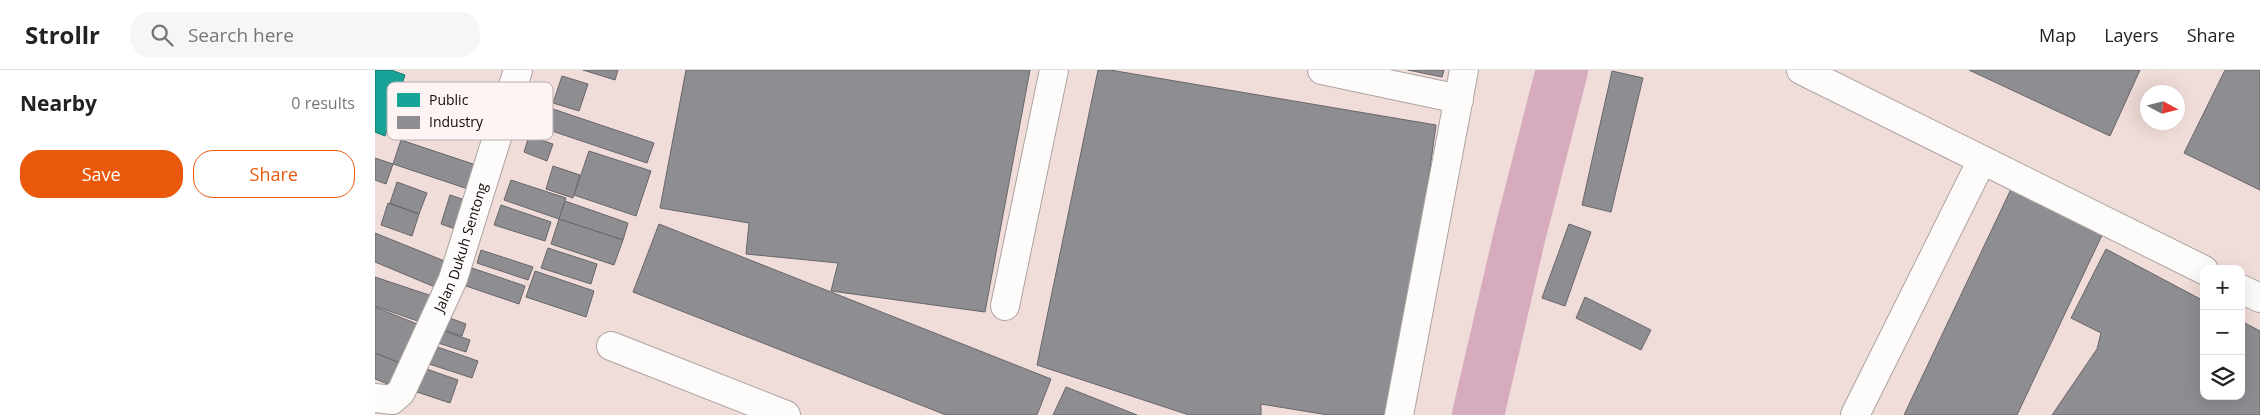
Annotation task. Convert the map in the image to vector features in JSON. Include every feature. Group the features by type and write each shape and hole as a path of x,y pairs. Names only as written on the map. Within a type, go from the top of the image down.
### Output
{"lane":[{"name":"Jalan Dukuh Sentong","path":"514,82 518,70"},
{"path":"1005,306 1054,70"},
{"path":"1322,70 1459,100"},
{"path":"1399,415 1464,70"},
{"path":"1801,70 2200,268"},
{"name":"Jalan Dukuh Sentong","path":"375,398 392,400 401,392 453,279 496,140"},
{"path":"1855,415 1983,160"},
{"path":"2245,291 2260,298"},
{"path":"611,346 786,415"}],"shaded area":[{"path":"375,70 2260,70 2260,415 375,415"}],"building: Public":[{"path":"375,70 391,70 405,75 403,82 387,82 387,130 385,136 375,132"}],"building: Industry":[{"path":"583,70 618,70 615,80"},
{"path":"686,70 1030,70 985,312 831,291 838,263 746,254 749,223 660,208"},
{"path":"1098,70 1110,70 1436,125 1396,415 1328,415 1261,404 1261,415 1189,415 1037,365"},
{"path":"1408,70 1444,70 1442,77"},
{"path":"1969,70 2140,70 2110,136"},
{"path":"2225,70 2260,70 2260,190 2184,153"},
{"path":"1612,71 1643,78 1611,212 1582,205"},
{"path":"562,76 588,84 579,111 553,103"},
{"path":"553,109 654,143 647,163 553,131"},
{"path":"401,140 485,168 477,192 393,164"},
{"path":"528,140 541,140 553,144 547,161 524,152"},
{"path":"589,151 651,171 636,216 574,195"},
{"path":"375,158 393,164 386,184 375,180"},
{"path":"553,166 580,175 573,198 546,189"},
{"path":"511,180 566,198 559,219 504,200"},
{"path":"397,182 427,193 419,214 390,203"},
{"path":"2012,187 2104,231 2017,415 1904,415"},
{"path":"450,195 471,202 461,231 441,224"},
{"path":"565,201 628,223 623,240 559,219"},
{"path":"388,203 419,214 412,236 381,225"},
{"path":"501,205 551,222 545,241 494,225"},
{"path":"559,219 623,240 614,265 551,244"},
{"path":"659,224 1051,379 1037,415 946,415 633,292"},
{"path":"1569,224 1591,232 1565,306 1542,298"},
{"path":"375,233 452,264 442,290 375,262"},
{"path":"548,248 597,264 591,284 541,268"},
{"path":"2106,249 2200,299 2200,400 2245,400 2245,323 2260,331 2260,415 2052,415 2097,349 2101,333 2071,318"},
{"path":"481,250 533,267 528,280 477,263"},
{"path":"469,267 525,286 519,304 463,285"},
{"path":"535,271 594,291 586,317 526,297"},
{"path":"375,277 435,297 426,324 375,306"},
{"path":"1585,297 1651,330 1641,350 1576,318"},
{"path":"375,307 422,326 407,366 375,353"},
{"path":"447,317 466,324 462,336 443,330"},
{"path":"439,329 470,340 466,352 435,342"},
{"path":"426,343 478,361 472,378 420,361"},
{"path":"375,353 407,366 398,388 375,379"},
{"path":"421,367 458,380 450,403 414,391"},
{"path":"1066,387 1137,415 1053,415"}],"waterway":[{"path":"1478,415 1519,238 1562,70"}]}
